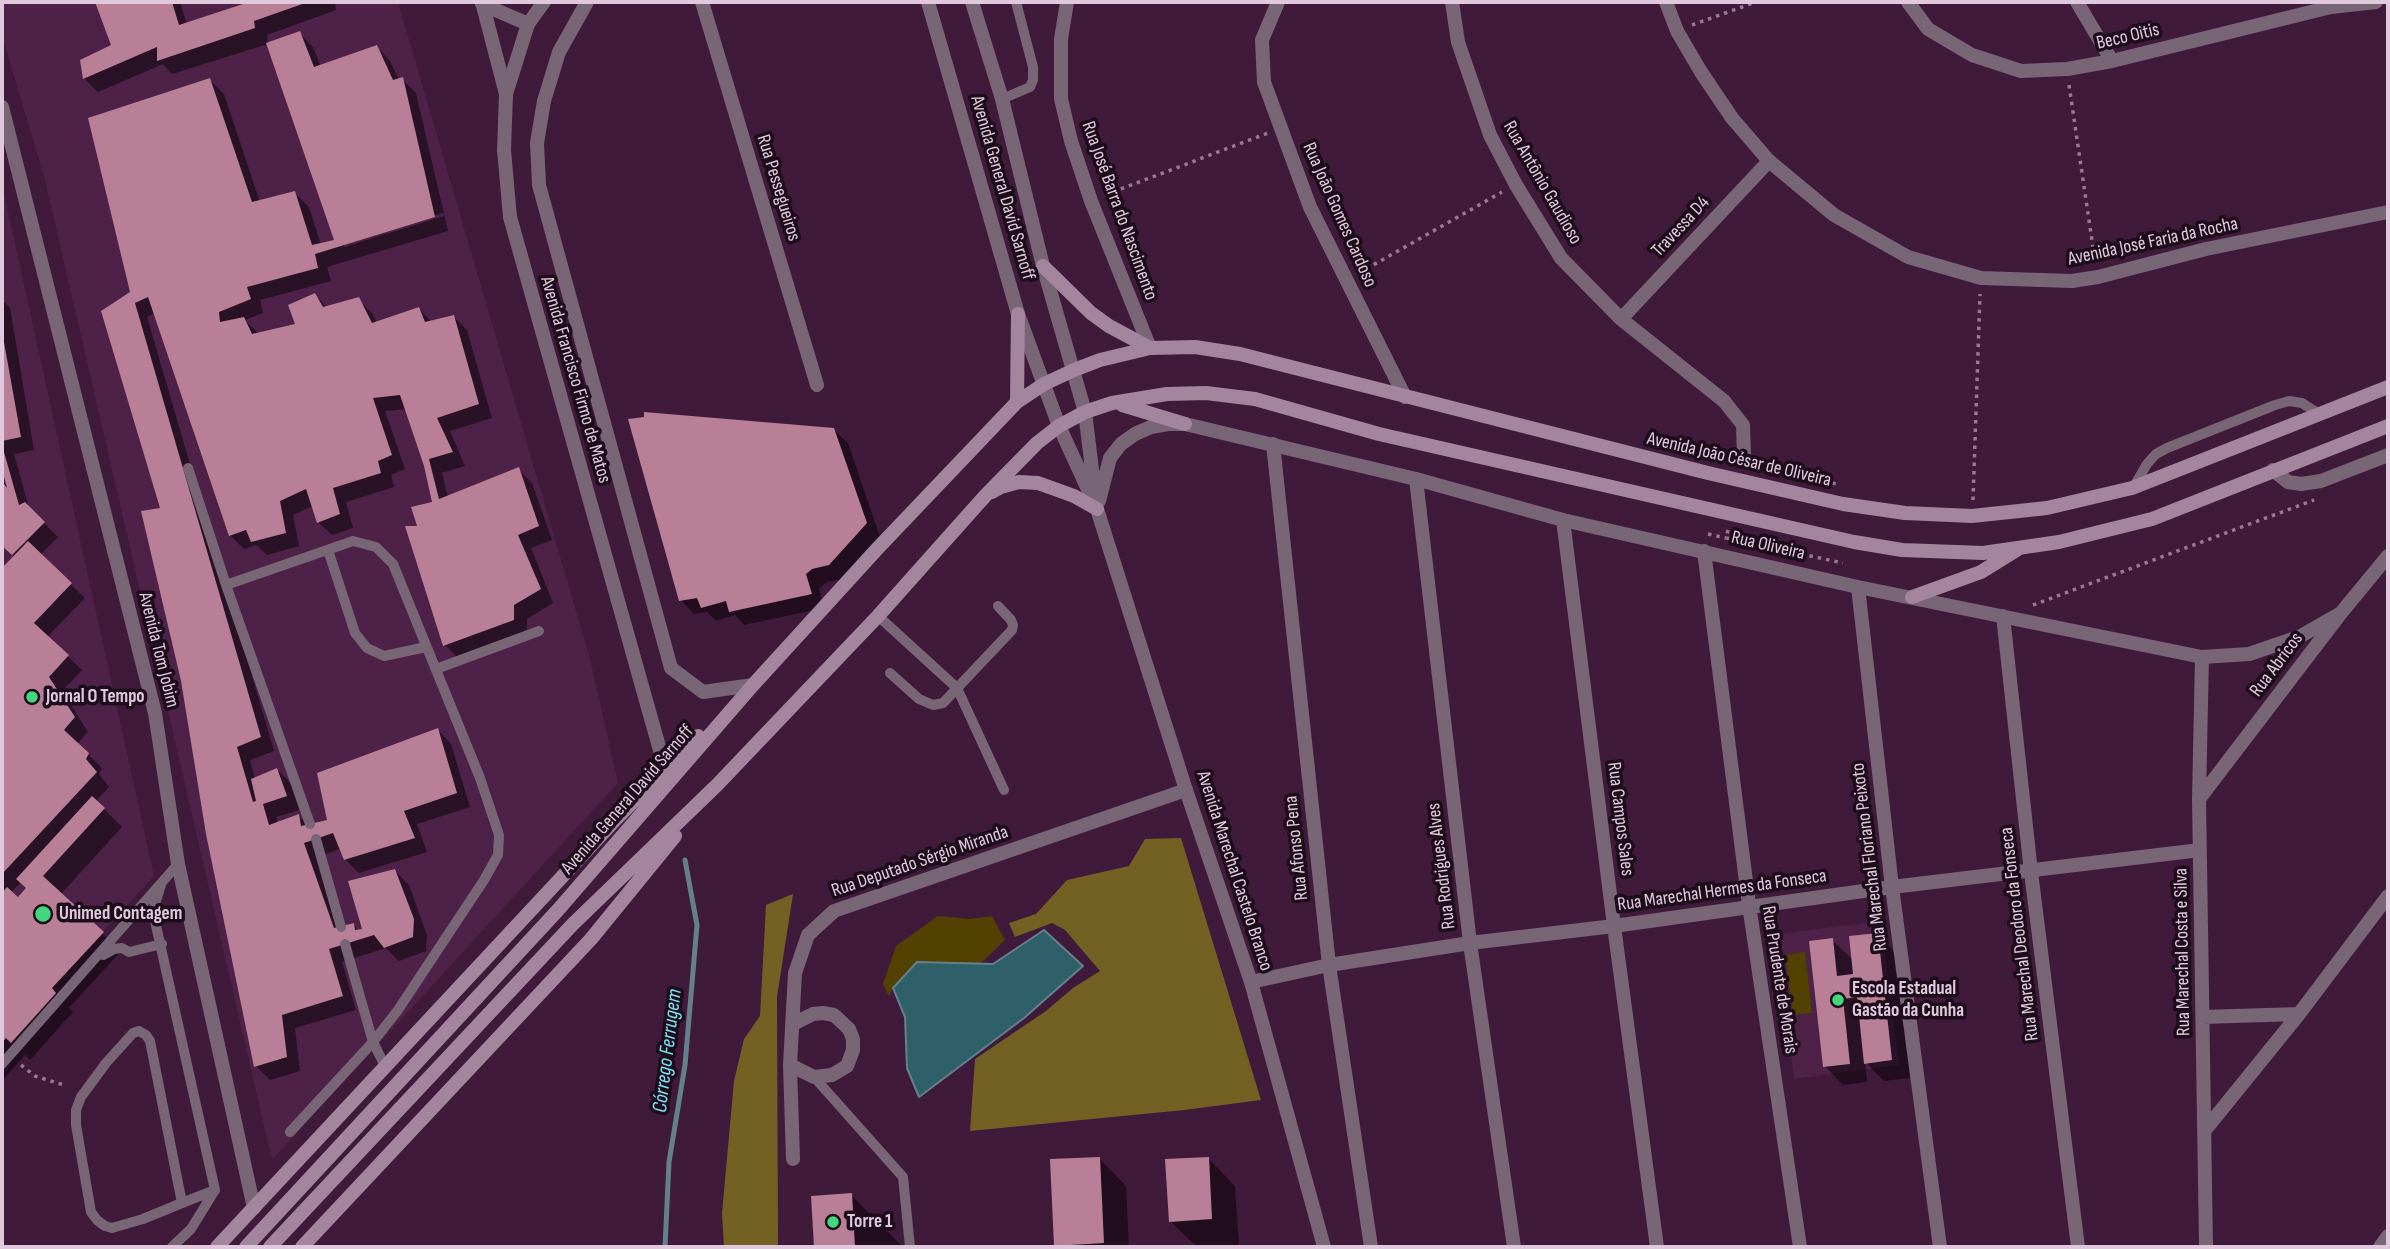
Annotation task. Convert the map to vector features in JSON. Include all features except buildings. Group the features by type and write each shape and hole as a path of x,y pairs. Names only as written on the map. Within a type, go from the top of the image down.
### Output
{"main road":[{"path":"1043,266 1109,327 1150,348"},
{"path":"1017,402 1018,314"},
{"name":"Avenida João César de Oliveira","path":"1074,370 1100,360 1150,348 1195,347 1240,354 1708,473 1843,504 1905,513 1972,516 2048,508 2133,488 2388,387"},
{"name":"Avenida General David Sarnoff","path":"246,1247 558,910 753,685 877,549 1017,402 1044,384 1074,370"},
{"path":"270,1247 573,924 717,785 878,616 985,496 1037,443 1059,426 1085,412 1167,394 1206,393 1255,399 1379,434 1854,542 1902,550 1983,553 2059,542 2152,519 2388,426"},
{"path":"1117,403 1185,424"},
{"path":"985,496 1001,487 1019,482 1038,483 1074,496 1097,509"},
{"path":"1912,597 1981,572 2021,548"},
{"path":"217,1247 665,768 698,736 719,724"},
{"path":"302,1247 591,939 717,785"}],"street":[{"name":"Avenida Francisco Firmo de Matos","path":"544,2 528,24 506,94 504,150 510,217 665,768"},
{"name":"Avenida Francisco Firmo de Matos","path":"587,2 559,52 544,101 537,144 539,185 671,668 703,692 753,685"},
{"name":"Rua Pessegueiros","path":"702,2 817,385"},
{"name":"Avenida General David Sarnoff","path":"928,2 1018,314 1059,426"},
{"name":"Avenida General David Sarnoff","path":"972,2 1002,99 1043,266 1085,412"},
{"name":"Rua José Barra do Nascimento","path":"1067,2 1061,39 1061,99 1071,142 1091,201 1150,348"},
{"name":"Rua João Gomes Cardoso","path":"1278,2 1262,40 1264,82 1310,207 1405,397"},
{"name":"Rua Antônio Gaudioso","path":"1452,2 1458,42 1490,135 1561,258 1621,319 1724,401 1743,425 1744,456"},
{"name":"Avenida José Faria da Rocha","path":"1666,2 1677,31 1732,118 1769,161 1834,215 1908,257 1981,278 2072,281 2098,277 2206,249 2388,212"},
{"name":"Beco Oitis","path":"1908,2 1928,29 1972,55 2021,71 2067,69 2112,61 2328,5 2376,2"},
{"path":"2077,2 2112,61"},
{"path":"482,3 528,24"},
{"path":"482,3 506,94"},
{"name":"Avenida Tom Jobim","path":"3,116 155,713 178,864 254,1208"},
{"name":"Travessa D4","path":"1621,319 1769,161"},
{"name":"Avenida Marechal Castelo Branco","path":"1085,412 1097,509"},
{"name":"Rua Oliveira","path":"1097,509 1110,458 1121,444 1151,427 1185,424 1416,479 1563,520 1858,587 2203,657 2249,654 2299,637 2341,612"},
{"name":"Avenida Marechal Castelo Branco","path":"1059,426 1097,509 1186,790 1251,982 1325,1246"},
{"name":"Rua Afonso Pena","path":"1273,444 1329,965 1371,1240"},
{"path":"2273,470 2288,482 2301,484 2321,481 2388,455"},
{"name":"Rua Rodrigues Alves","path":"1416,479 1471,943 1514,1247"},
{"name":"Rua Campos Sales","path":"1563,520 1657,1247"},
{"name":"Rua Prudente de Morais","path":"1704,551 1749,905 1800,1247"},
{"name":"Rua Abricos","path":"2199,799 2341,612 2388,556"},
{"name":"Rua Marechal Floriano Peixoto","path":"1858,587 1892,887 1940,1247"},
{"name":"Rua Marechal Deodoro da Fonseca","path":"2003,617 2031,872 2078,1247"},
{"name":"Rua Marechal Costa e Silva","path":"2203,657 2199,799 2206,1247"},
{"name":"Rua Deputado Sérgio Miranda","path":"793,1159 790,1065 795,973 808,935 834,911 1186,790"},
{"name":"Rua Marechal Hermes da Fonseca","path":"1251,982 1329,965 1471,943 1614,926 1749,905 2200,850"},
{"path":"2205,1130 2299,1014 2388,896"},
{"path":"790,1065 814,1077 832,1075 847,1066 853,1050 849,1029 834,1015 813,1014 793,1024"},
{"path":"2203,1017 2299,1014"},
{"path":"2380,1247 2388,1236"},
{"path":"1364,1247 1371,1240"}],"lane":[{"path":"1002,99 1030,88 1033,80 1033,67 1016,2"},
{"path":"2133,488 2156,454 2275,405 2289,401 2302,403 2319,414"},
{"path":"188,468 310,824"},
{"path":"226,585 353,541 376,547 385,555 393,564 436,668 480,778 499,835 498,855 398,1010 373,1042 290,1132"},
{"path":"328,550 355,633 367,648 384,656 426,647"},
{"path":"890,673 919,699 933,705 943,703 1012,630 1011,620 998,606"},
{"path":"878,616 957,688 1004,790"},
{"path":"436,668 538,631"},
{"path":"316,839 341,927"},
{"path":"2,1064 178,864"},
{"path":"161,885 154,907 155,921 215,1190 191,1229 172,1247"},
{"path":"122,948 121,936 129,921"},
{"path":"94,960 114,949 122,948 129,952 162,944"},
{"path":"345,944 373,1042 386,1068"},
{"path":"182,1203 150,1041 139,1031 133,1033 106,1063 81,1097 76,1110 76,1125 91,1212 97,1220 112,1228 182,1203 215,1190"},
{"path":"814,1077 903,1177 910,1247"}],"path":[{"path":"1677,31 1756,2"},
{"path":"2067,69 2098,277"},
{"path":"1091,201 1280,129"},
{"path":"1346,280 1516,184"},
{"path":"1972,516 1981,278"},
{"path":"2029,607 2324,496"},
{"path":"21,1065 35,1076 64,1085"}],"shaded area":[{"path":"2,2 398,2 590,659 618,783 272,1160 44,176 2,36"},
{"path":"2,184 154,876 2,1041"},
{"path":"1181,838 1261,1100 970,1131 975,1059 1100,971 1065,930 1052,923 1015,937 1009,923 1036,914 1067,880 1129,866 1145,839"},
{"path":"793,894 777,997 778,1247 724,1247 722,1213 734,1081 744,1039 760,1016 766,905"},
{"path":"938,916 969,919 992,916 1005,940 980,964 917,962 889,996 883,984 896,946"},
{"name":"Escola Estadual Gastão da Cunha","path":"1881,921 1899,1065 1794,1079 1777,934"},
{"path":"1044,930 1083,966 1024,1018 919,1097 907,1068 905,1017 893,988 917,962 993,964"},
{"path":"1805,952 1812,1013 1793,1015 1785,955"}],"waterway":[{"name":"Córrego Ferrugem","path":"665,1247 669,1162 685,1065 697,925 685,860"}],"place":[{"name":"Jornal O Tempo","path":"32,697"},
{"name":"Unimed Contagem","path":"43,914"},
{"name":"Escola Estadual Gastão da Cunha","path":"1838,1000"},
{"name":"Torre 1","path":"833,1222"}]}
